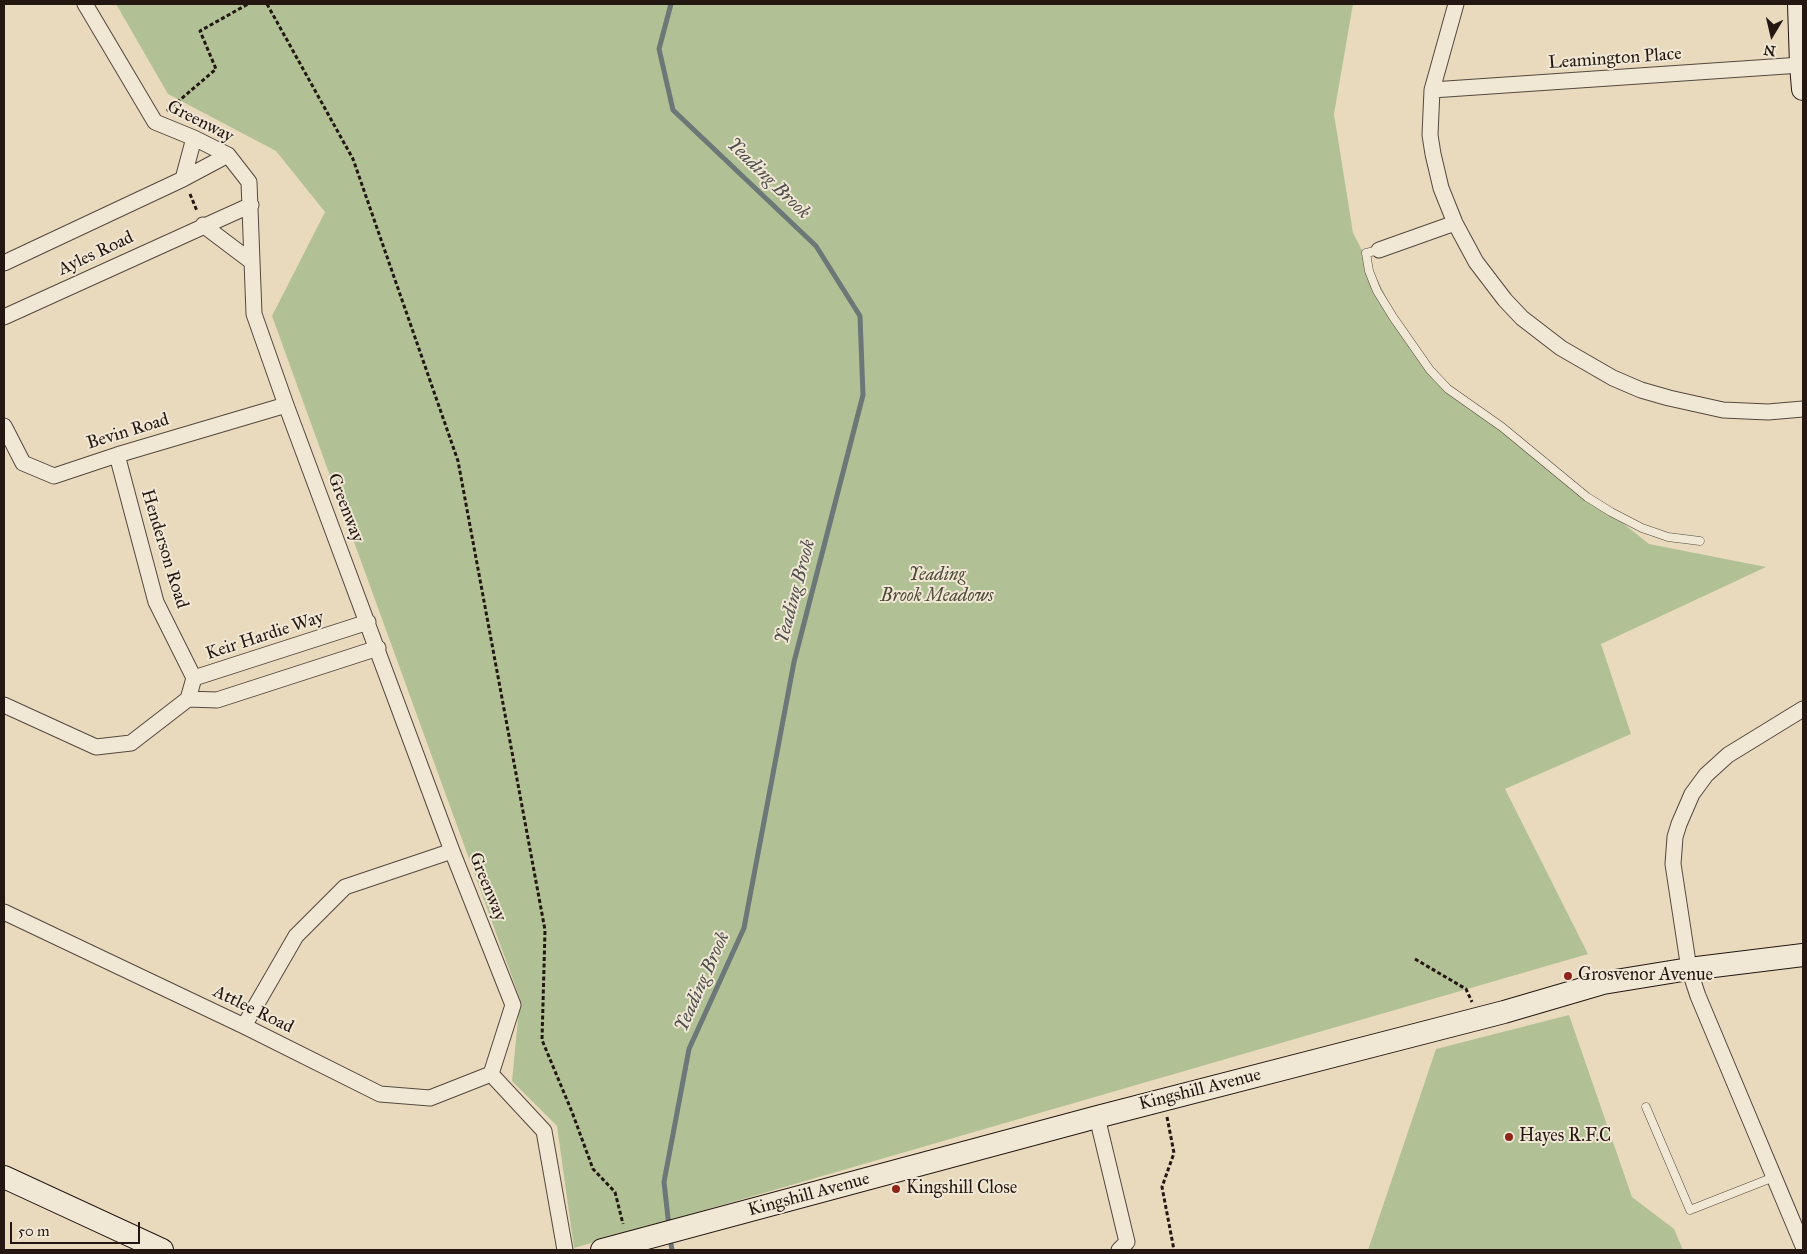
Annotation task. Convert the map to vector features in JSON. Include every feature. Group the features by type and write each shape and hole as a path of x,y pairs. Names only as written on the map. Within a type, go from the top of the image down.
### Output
{"street":[{"name":"Greenway","path":"85,4 154,122 194,138 228,155 249,182 254,314 452,851 513,1005 491,1074"},
{"path":"1456,4 1432,90 1430,121 1432,154 1441,188 1454,223 1476,262 1505,300 1542,335 1584,363 1641,390 1700,406 1746,412 1803,409"},
{"path":"1799,4 1803,89"},
{"name":"Leamington Place","path":"1432,90 1801,65"},
{"path":"183,179 194,138"},
{"name":"Ayles Road","path":"4,263 183,179 228,155"},
{"name":"Ayles Road","path":"4,317 203,225 251,205"},
{"path":"1378,250 1454,223"},
{"path":"203,225 252,262"},
{"name":"Bevin Road","path":"4,426 23,463 54,476 117,454 286,405"},
{"name":"Henderson Road","path":"117,454 156,602 194,678"},
{"name":"Keir Hardie Way","path":"188,699 194,678 368,622"},
{"path":"4,705 96,747 131,744 188,699 217,700 378,648"},
{"path":"1803,709 1728,755 1706,775 1692,794 1679,824 1674,850 1674,881 1689,969 1698,996 1803,1246"},
{"path":"244,1026 296,936 345,887 452,851"},
{"name":"Attlee Road","path":"4,912 244,1026 380,1094 430,1098 491,1074"},
{"name":"Kingshill Avenue","path":"602,1250 638,1242 1164,1099 1481,1018 1603,983 1689,969 1803,955"},
{"path":"491,1074 544,1132 566,1250"},
{"path":"1097,1117 1127,1242 1119,1250"},
{"path":"4,1177 162,1250"}],"lane":[{"path":"1378,250 1366,253 1369,271 1377,292 1430,370 1448,390 1502,427 1588,497 1611,512 1642,528 1668,537 1700,541"},
{"path":"1646,1107 1690,1210 1774,1178"}],"path":[{"path":"154,122 216,69 200,31 248,4"},
{"path":"267,4 353,159 458,461 545,930 542,1040 593,1168 615,1192 638,1242"},
{"path":"183,179 203,225"},
{"path":"1414,958 1466,989 1481,1018"},
{"path":"1164,1099 1174,1152 1162,1187 1174,1250"}],"green space":[{"name":"Yeading Brook Meadows","path":"116,4 1353,4 1334,114 1353,233 1419,360 1649,544 1766,567 1601,644 1631,734 1505,789 1588,954 574,1248 557,1126 512,1081 520,999 272,316 325,212 276,151 168,94"},
{"name":"Hayes R.F.C","path":"1569,1015 1632,1197 1674,1229 1683,1250 1368,1250 1436,1049"}],"waterway":[{"name":"Yeading Brook","path":"669,1227 664,1182 689,1049 744,928 794,662 863,395 860,316 816,246 673,110 659,49 671,4"},
{"name":"Yeading Brook","path":"670,1238 672,1250"}],"place":[{"name":"Grosvenor Avenue","path":"1568,976"},
{"name":"Hayes R.F.C","path":"1509,1137"},
{"name":"Kingshill Close","path":"896,1189"}]}
